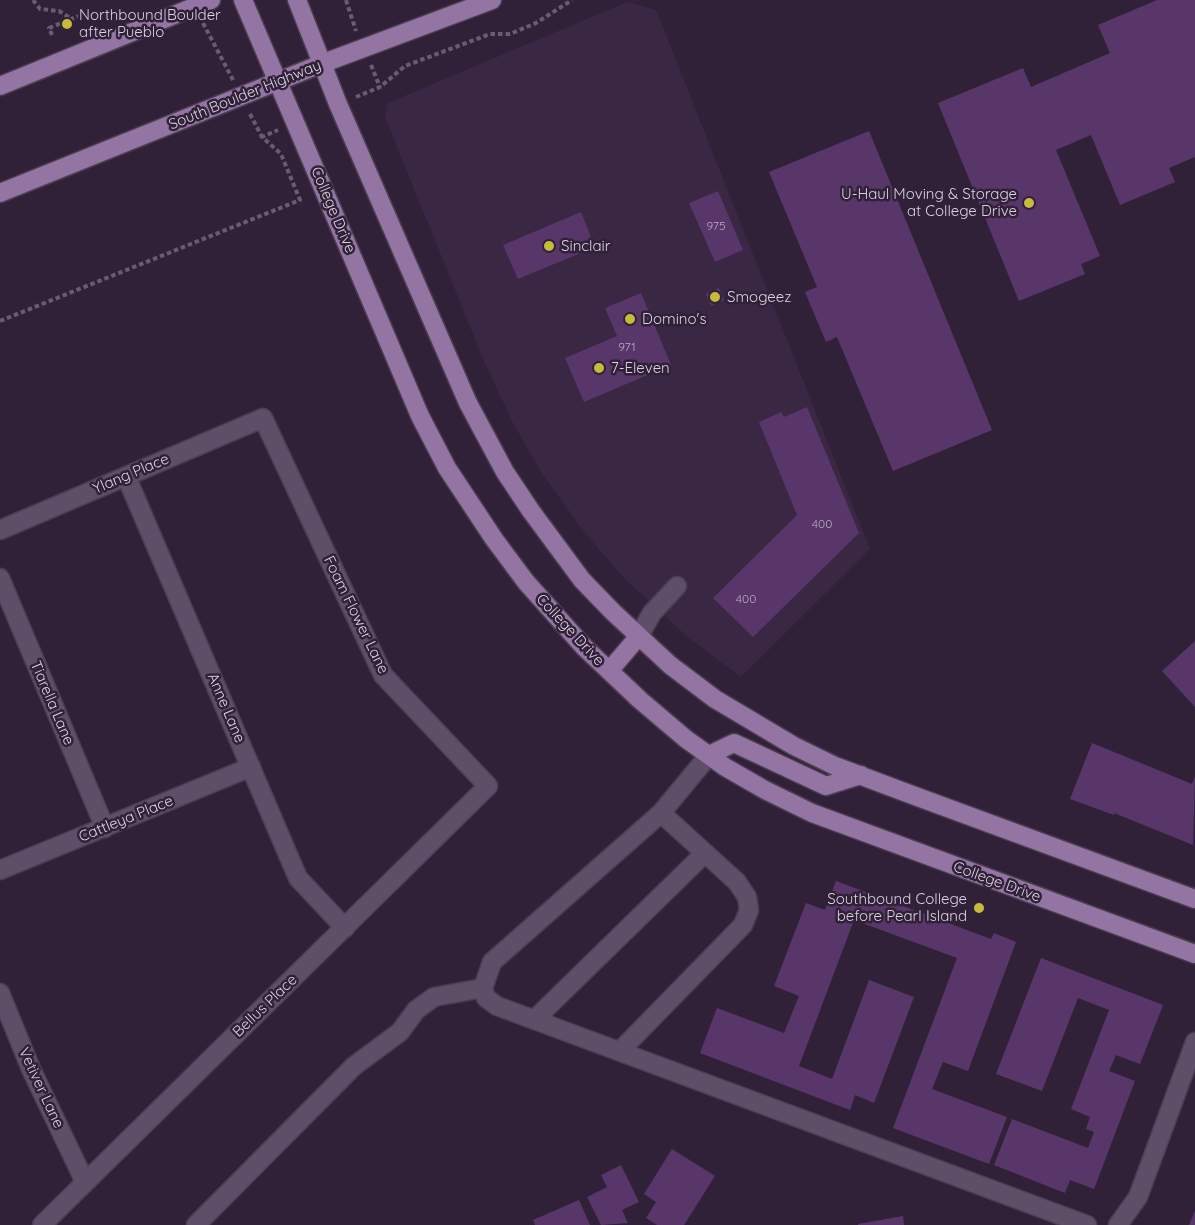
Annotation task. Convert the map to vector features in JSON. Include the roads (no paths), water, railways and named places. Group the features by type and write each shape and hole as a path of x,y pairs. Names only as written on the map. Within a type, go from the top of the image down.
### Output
{"main road":[{"path":"0,86 211,0"},
{"name":"College Drive","path":"243,0 420,416 447,468 525,582 609,671 648,707 709,755 765,790 812,813 1195,954"},
{"path":"297,0 321,64 468,403 505,472 582,580 639,636 688,678 760,728 835,766 1195,899"},
{"name":"South Boulder Highway","path":"0,193 321,64 492,0"},
{"path":"609,671 639,636"},
{"path":"709,755 734,743 826,786 861,775"}],"street":[{"name":"Ylang Place","path":"0,530 263,418"},
{"name":"Foam Flower Lane","path":"263,418 383,675 488,786"},
{"name":"Anne Lane","path":"126,476 298,878 345,928"},
{"name":"Tiarella Lane","path":"0,578 105,828"},
{"path":"639,636 652,613 677,586"},
{"path":"709,755 661,813 492,962 483,988 486,998 497,1006 534,1020 1087,1225"},
{"name":"Cattleya Place","path":"0,870 251,767"},
{"name":"Bellus Place","path":"42,1225 488,786"},
{"path":"620,1052 743,924 749,910 747,897 737,882 661,813"},
{"path":"534,1020 705,853"},
{"path":"196,1225 354,1066 400,1032 416,1010 435,997 483,988"},
{"name":"Vetiver Lane","path":"0,993 31,1069 85,1182"},
{"path":"1118,1225 1138,1197 1195,1042"}],"place":[{"name":"Northbound Boulder after Pueblo","path":"67,24"},
{"name":"U-Haul Moving & Storage at College Drive","path":"1029,203"},
{"name":"Sinclair","path":"549,246"},
{"name":"Smogeez","path":"715,297"},
{"name":"Domino's","path":"630,319"},
{"name":"7-Eleven","path":"599,368"},
{"name":"Southbound College before Pearl Island","path":"979,908"}]}
